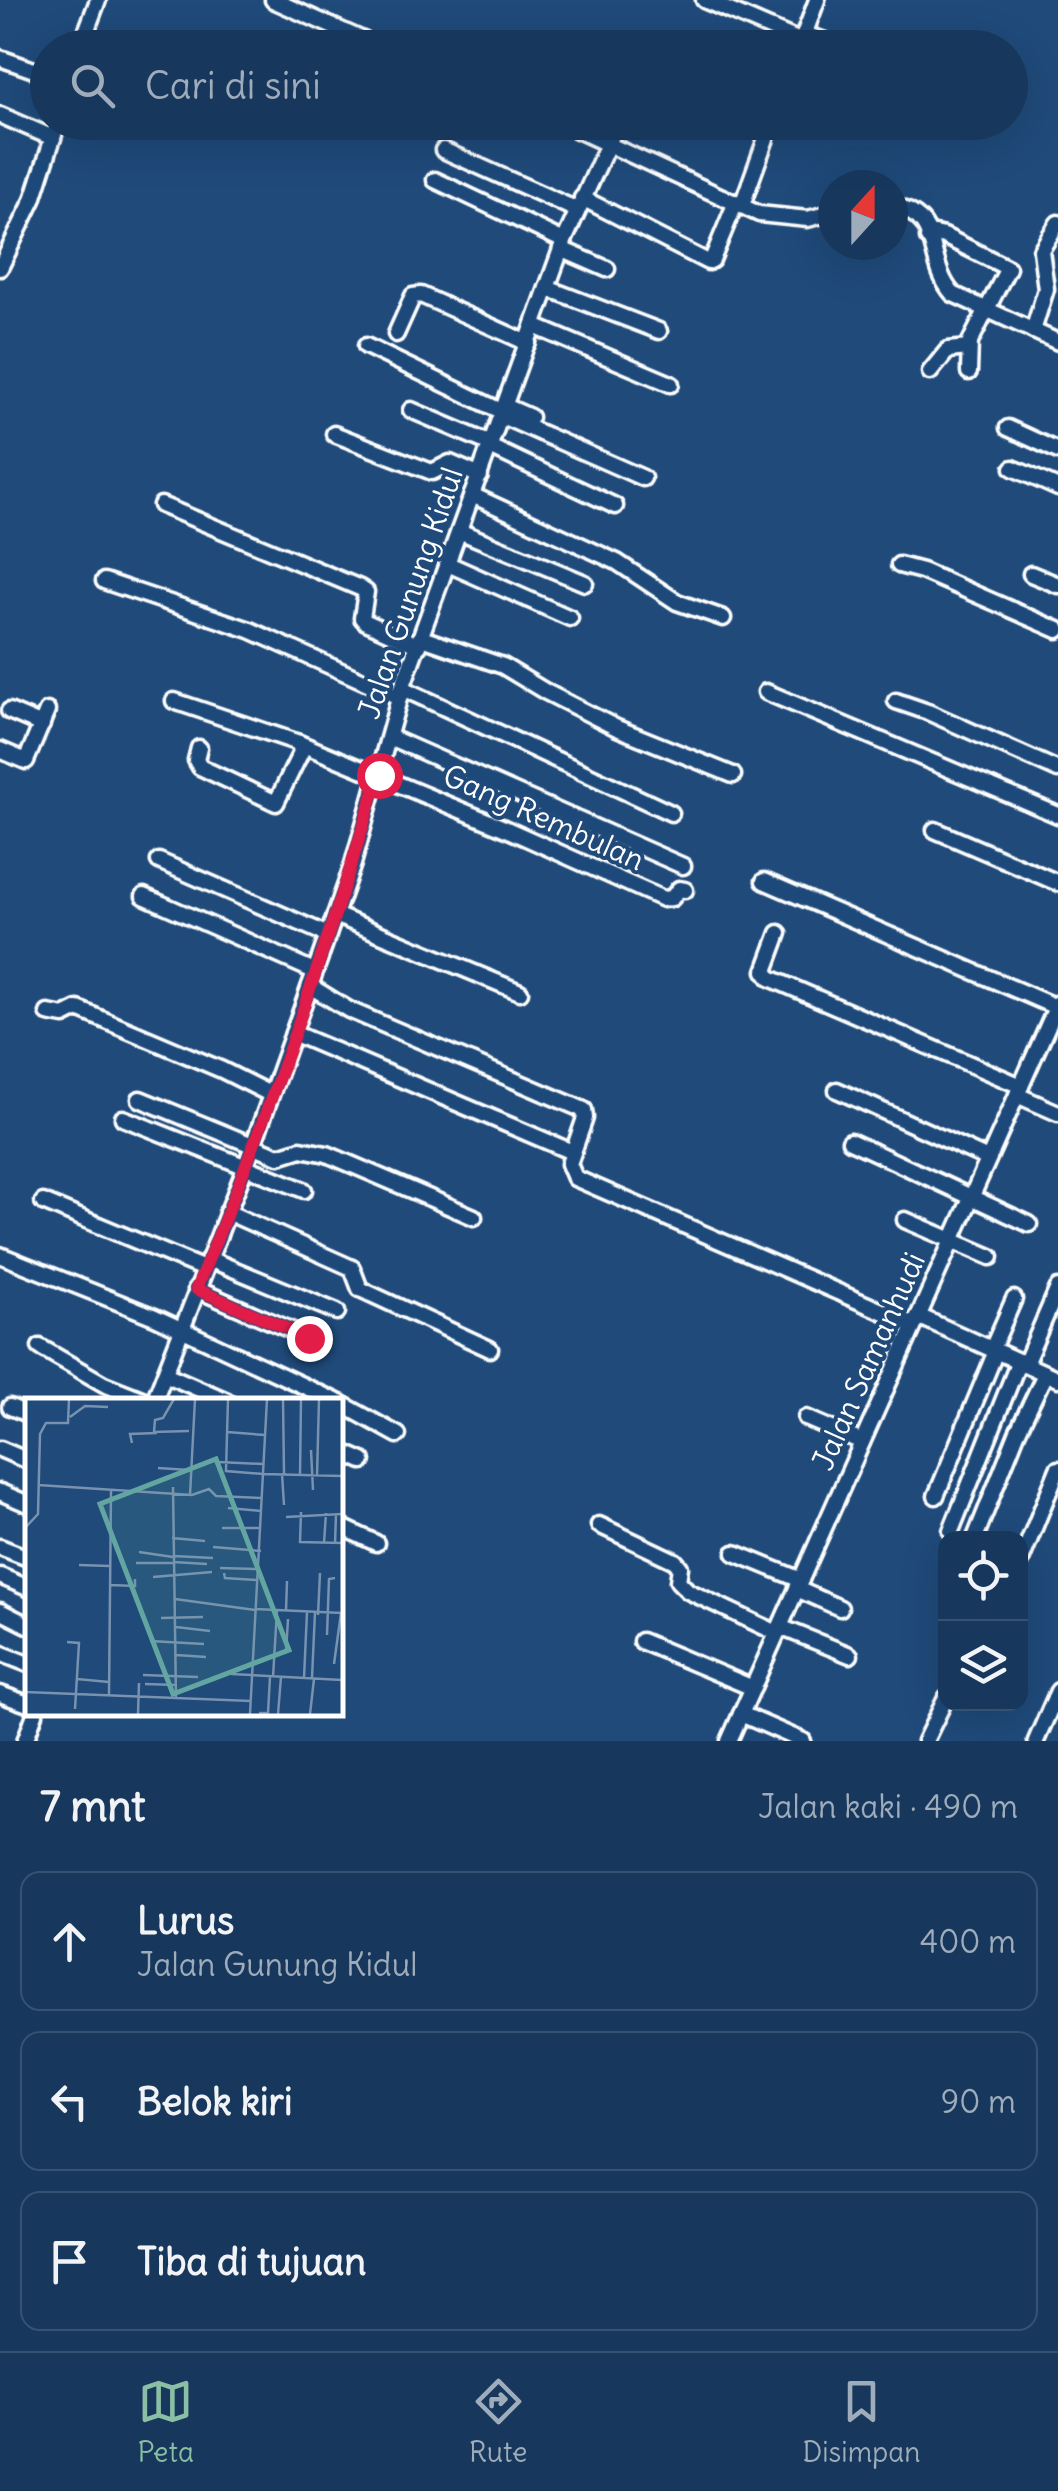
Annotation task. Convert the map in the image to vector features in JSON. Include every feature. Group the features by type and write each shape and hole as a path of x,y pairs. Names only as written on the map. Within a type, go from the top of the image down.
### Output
{"street":[{"path":"87,30 98,0"},
{"path":"273,0 340,30"},
{"path":"704,0 776,30"},
{"path":"805,30 814,1"},
{"path":"0,58 30,69"},
{"path":"0,115 30,123"},
{"path":"0,268 34,200 53,140"},
{"path":"596,140 759,214 785,219 818,216"},
{"name":"Jalan Gunung Kidul","path":"153,1398 252,1147 335,915 401,692 563,245 609,140"},
{"path":"444,150 579,204 708,262 739,204 765,140"},
{"path":"435,180 607,269"},
{"path":"908,213 927,225 928,238 948,289 987,312 1058,342"},
{"path":"1033,331 1046,289 1041,250 1058,222"},
{"path":"928,238 935,234 944,236 1007,266 968,348 969,372"},
{"path":"548,288 659,331"},
{"path":"396,334 413,296 421,295 528,343"},
{"path":"534,326 672,384"},
{"path":"366,346 643,478"},
{"path":"930,372 948,350 968,348"},
{"path":"411,410 615,506"},
{"path":"503,411 530,417"},
{"path":"1008,428 1058,451"},
{"path":"334,434 432,472 450,463 480,476"},
{"path":"1013,468 1058,488"},
{"path":"472,496 617,562 677,602 724,618"},
{"path":"162,505 360,588 366,592 362,618 366,622 503,666 618,728 733,775"},
{"path":"459,531 586,583"},
{"path":"448,564 570,618"},
{"path":"899,565 1058,630"},
{"path":"1031,574 1058,585"},
{"path":"104,581 250,630 401,692 671,812"},
{"path":"766,692 1058,816"},
{"name":"Gang Rembulan","path":"174,701 379,775 663,898 672,898 679,889 685,890"},
{"path":"896,701 1058,770"},
{"path":"0,750 26,761 45,718 9,710"},
{"path":"389,737 683,866"},
{"path":"199,748 196,760 200,767 276,803 301,752 298,743"},
{"path":"935,830 1058,883"},
{"path":"159,862 328,936"},
{"path":"764,880 1057,1005"},
{"path":"144,896 312,978 350,1010 580,1107 586,1118 572,1152 570,1171 580,1181 1052,1376 1017,1433 977,1531"},
{"path":"335,915 520,992"},
{"path":"779,933 765,970 770,978 1019,1091 1058,1113"},
{"name":"Jalan Samanhudi","path":"729,1741 988,1159 1054,1024 1057,1005"},
{"path":"48,1013 64,1016 78,1009 270,1094"},
{"path":"293,1033 572,1152"},
{"path":"837,1090 988,1159"},
{"path":"140,1098 280,1156 301,1149 327,1154 474,1217"},
{"path":"123,1118 304,1190"},
{"path":"850,1141 1029,1224"},
{"path":"43,1202 337,1312"},
{"path":"227,1212 352,1268 360,1290 490,1349"},
{"path":"905,1220 990,1257"},
{"path":"0,1255 182,1330 329,1398"},
{"path":"951,1531 1022,1362 1058,1288"},
{"path":"196,1289 309,1338"},
{"path":"936,1496 1014,1299"},
{"path":"40,1347 104,1384 143,1398"},
{"path":"165,1374 219,1398"},
{"path":"342,1404 398,1435"},
{"path":"10,1407 25,1413"},
{"path":"806,1418 862,1442"},
{"path":"0,1449 25,1460"},
{"path":"342,1452 364,1461"},
{"path":"1028,1543 1058,1469"},
{"path":"0,1492 25,1503"},
{"path":"599,1524 675,1560 680,1567 678,1581 688,1592 850,1655"},
{"path":"342,1527 376,1544"},
{"path":"0,1547 25,1557"},
{"path":"736,1552 840,1608"},
{"path":"0,1576 25,1587"},
{"path":"0,1611 25,1623"},
{"path":"641,1641 753,1688"},
{"path":"0,1652 25,1663"},
{"path":"1036,1741 1058,1692"},
{"path":"0,1694 25,1703"},
{"path":"925,1741 940,1711"},
{"path":"741,1714 803,1741"}],"route":[{"path":"309,1338 196,1289 328,936 379,775"}]}
